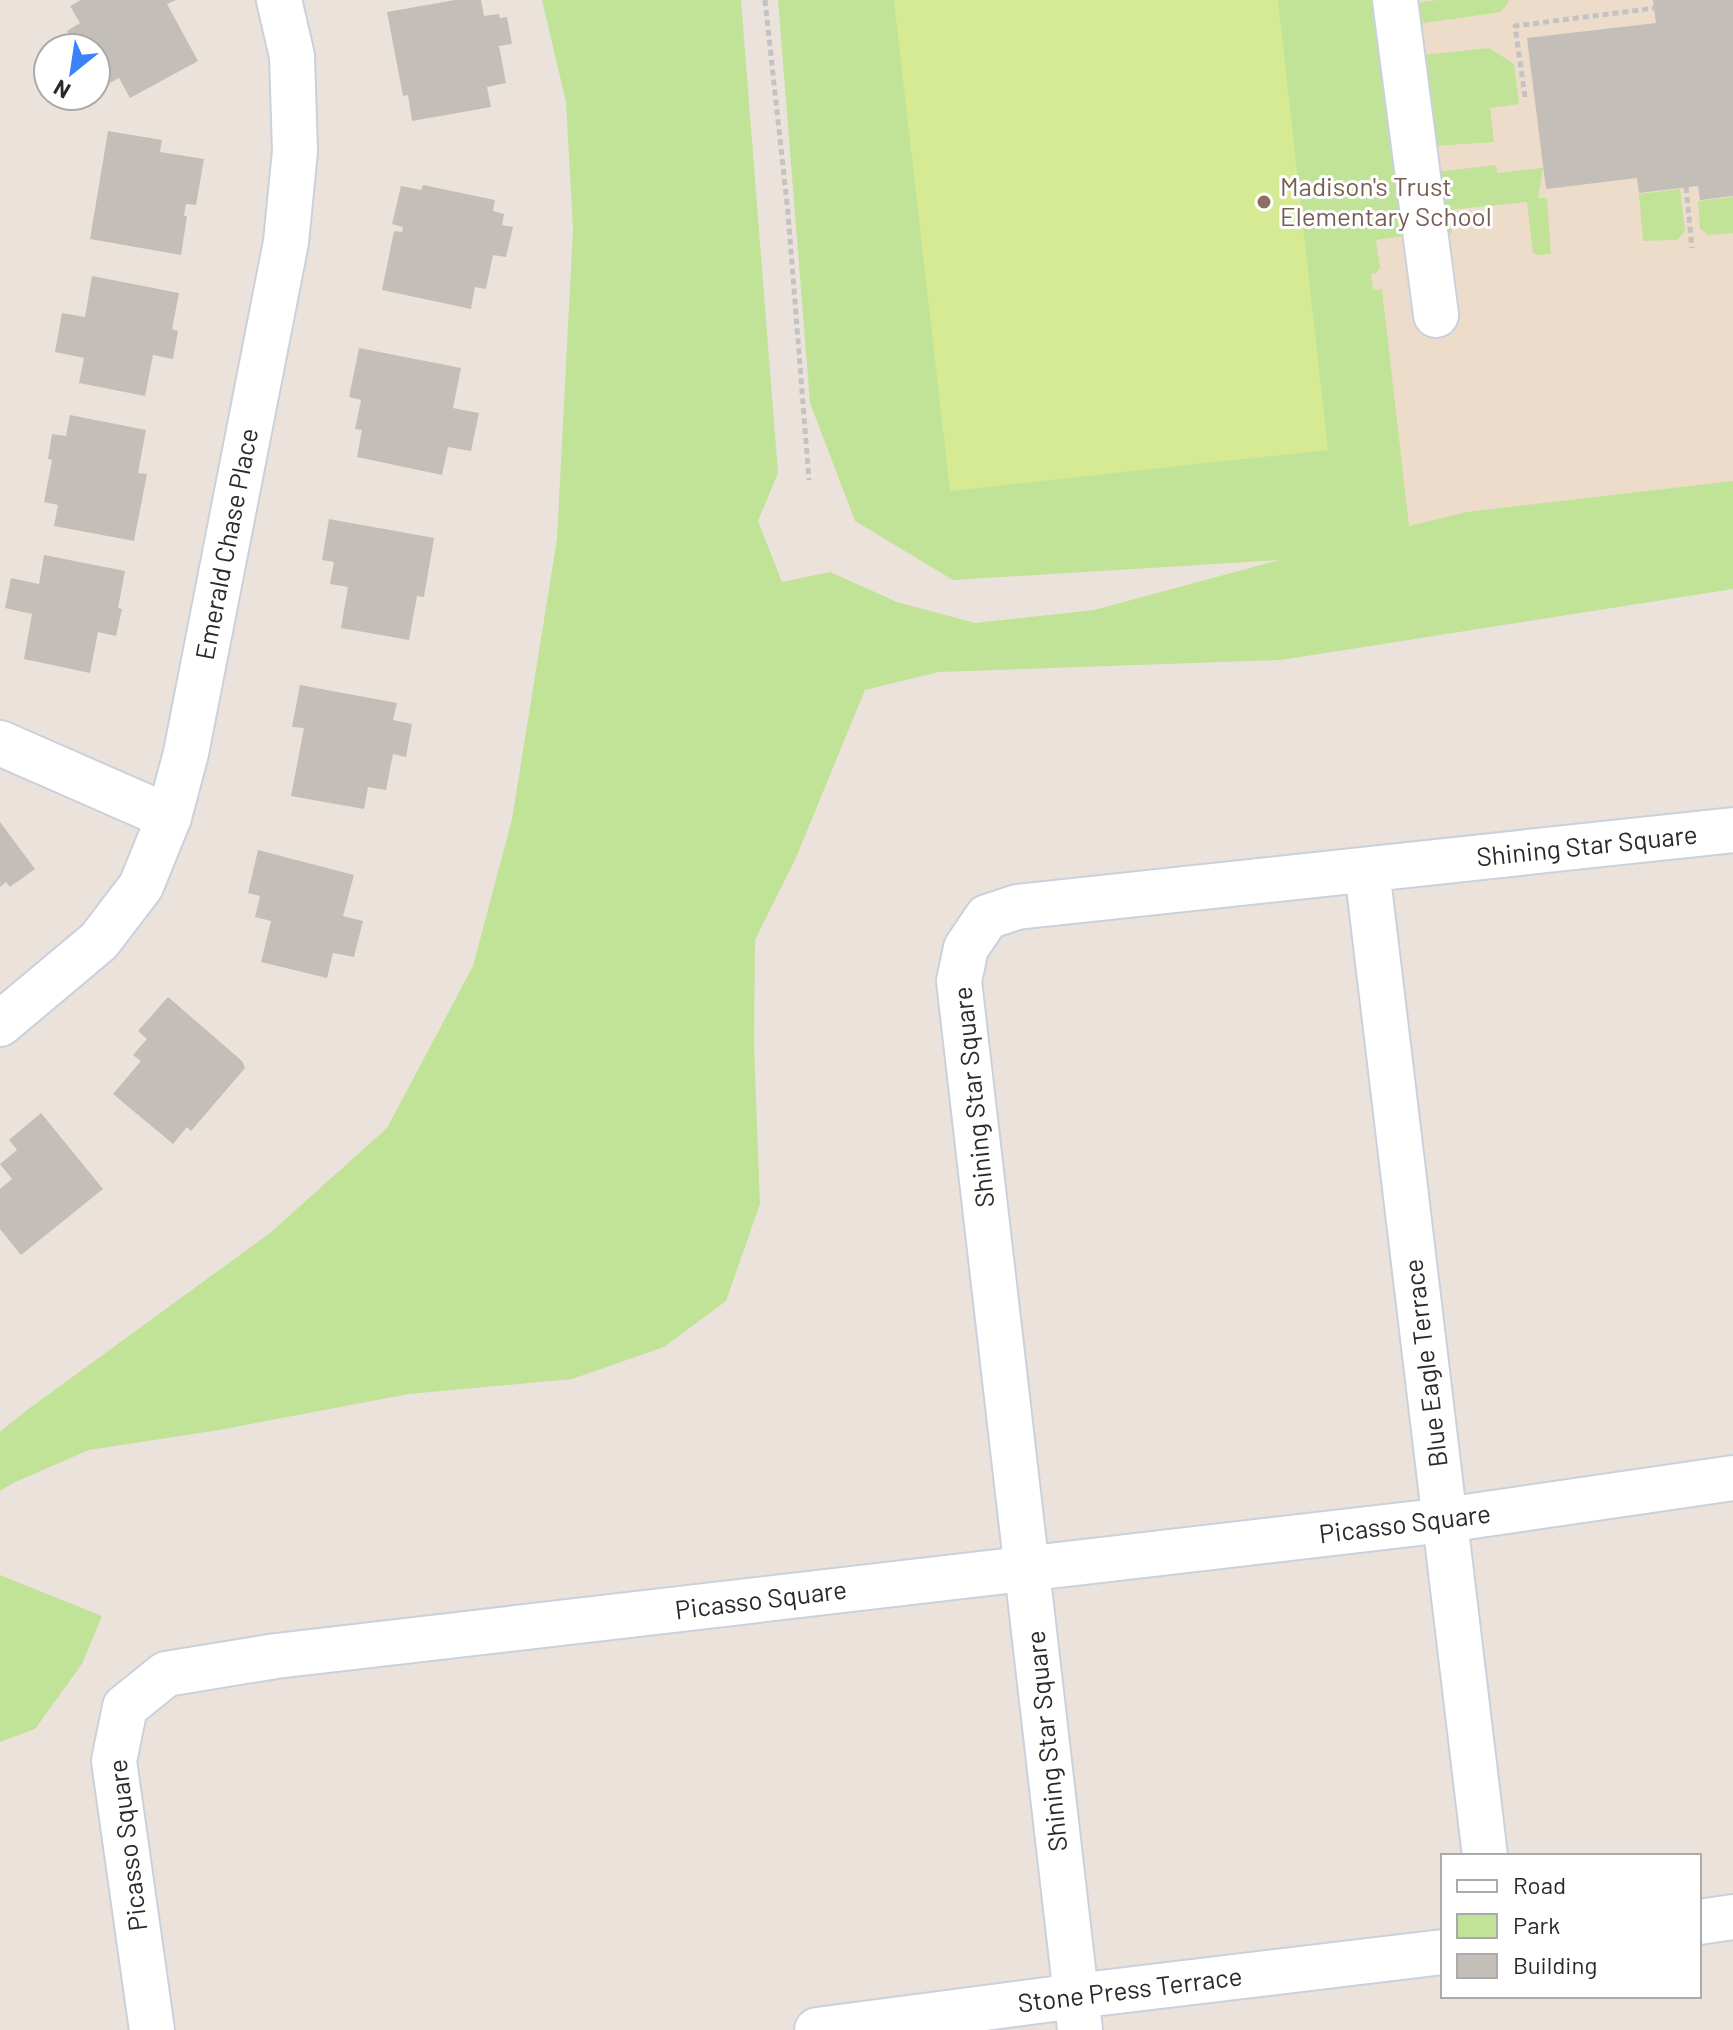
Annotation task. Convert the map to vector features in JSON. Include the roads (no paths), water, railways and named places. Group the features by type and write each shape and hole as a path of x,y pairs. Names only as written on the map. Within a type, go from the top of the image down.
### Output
{"street":[{"name":"Emerald Chase Place","path":"0,1024 99,941 141,886 169,817 186,753 286,242 295,151 292,56 279,0"},
{"path":"1395,0 1436,315"},
{"path":"0,743 169,817"},
{"name":"Shining Star Square","path":"1078,2013 959,981 966,948 987,917 1017,907 1733,830"},
{"name":"Blue Eagle Terrace","path":"1367,870 1485,1854"},
{"name":"Picasso Square","path":"152,2030 114,1761 125,1707 166,1674 276,1656 1445,1520 1733,1478"},
{"path":"1701,1922 1733,1917"},
{"name":"Stone Press Terrace","path":"817,2030 1078,2013 1441,1952"}],"place":[{"name":"Madison's Trust Elementary School","path":"1264,202"}]}
